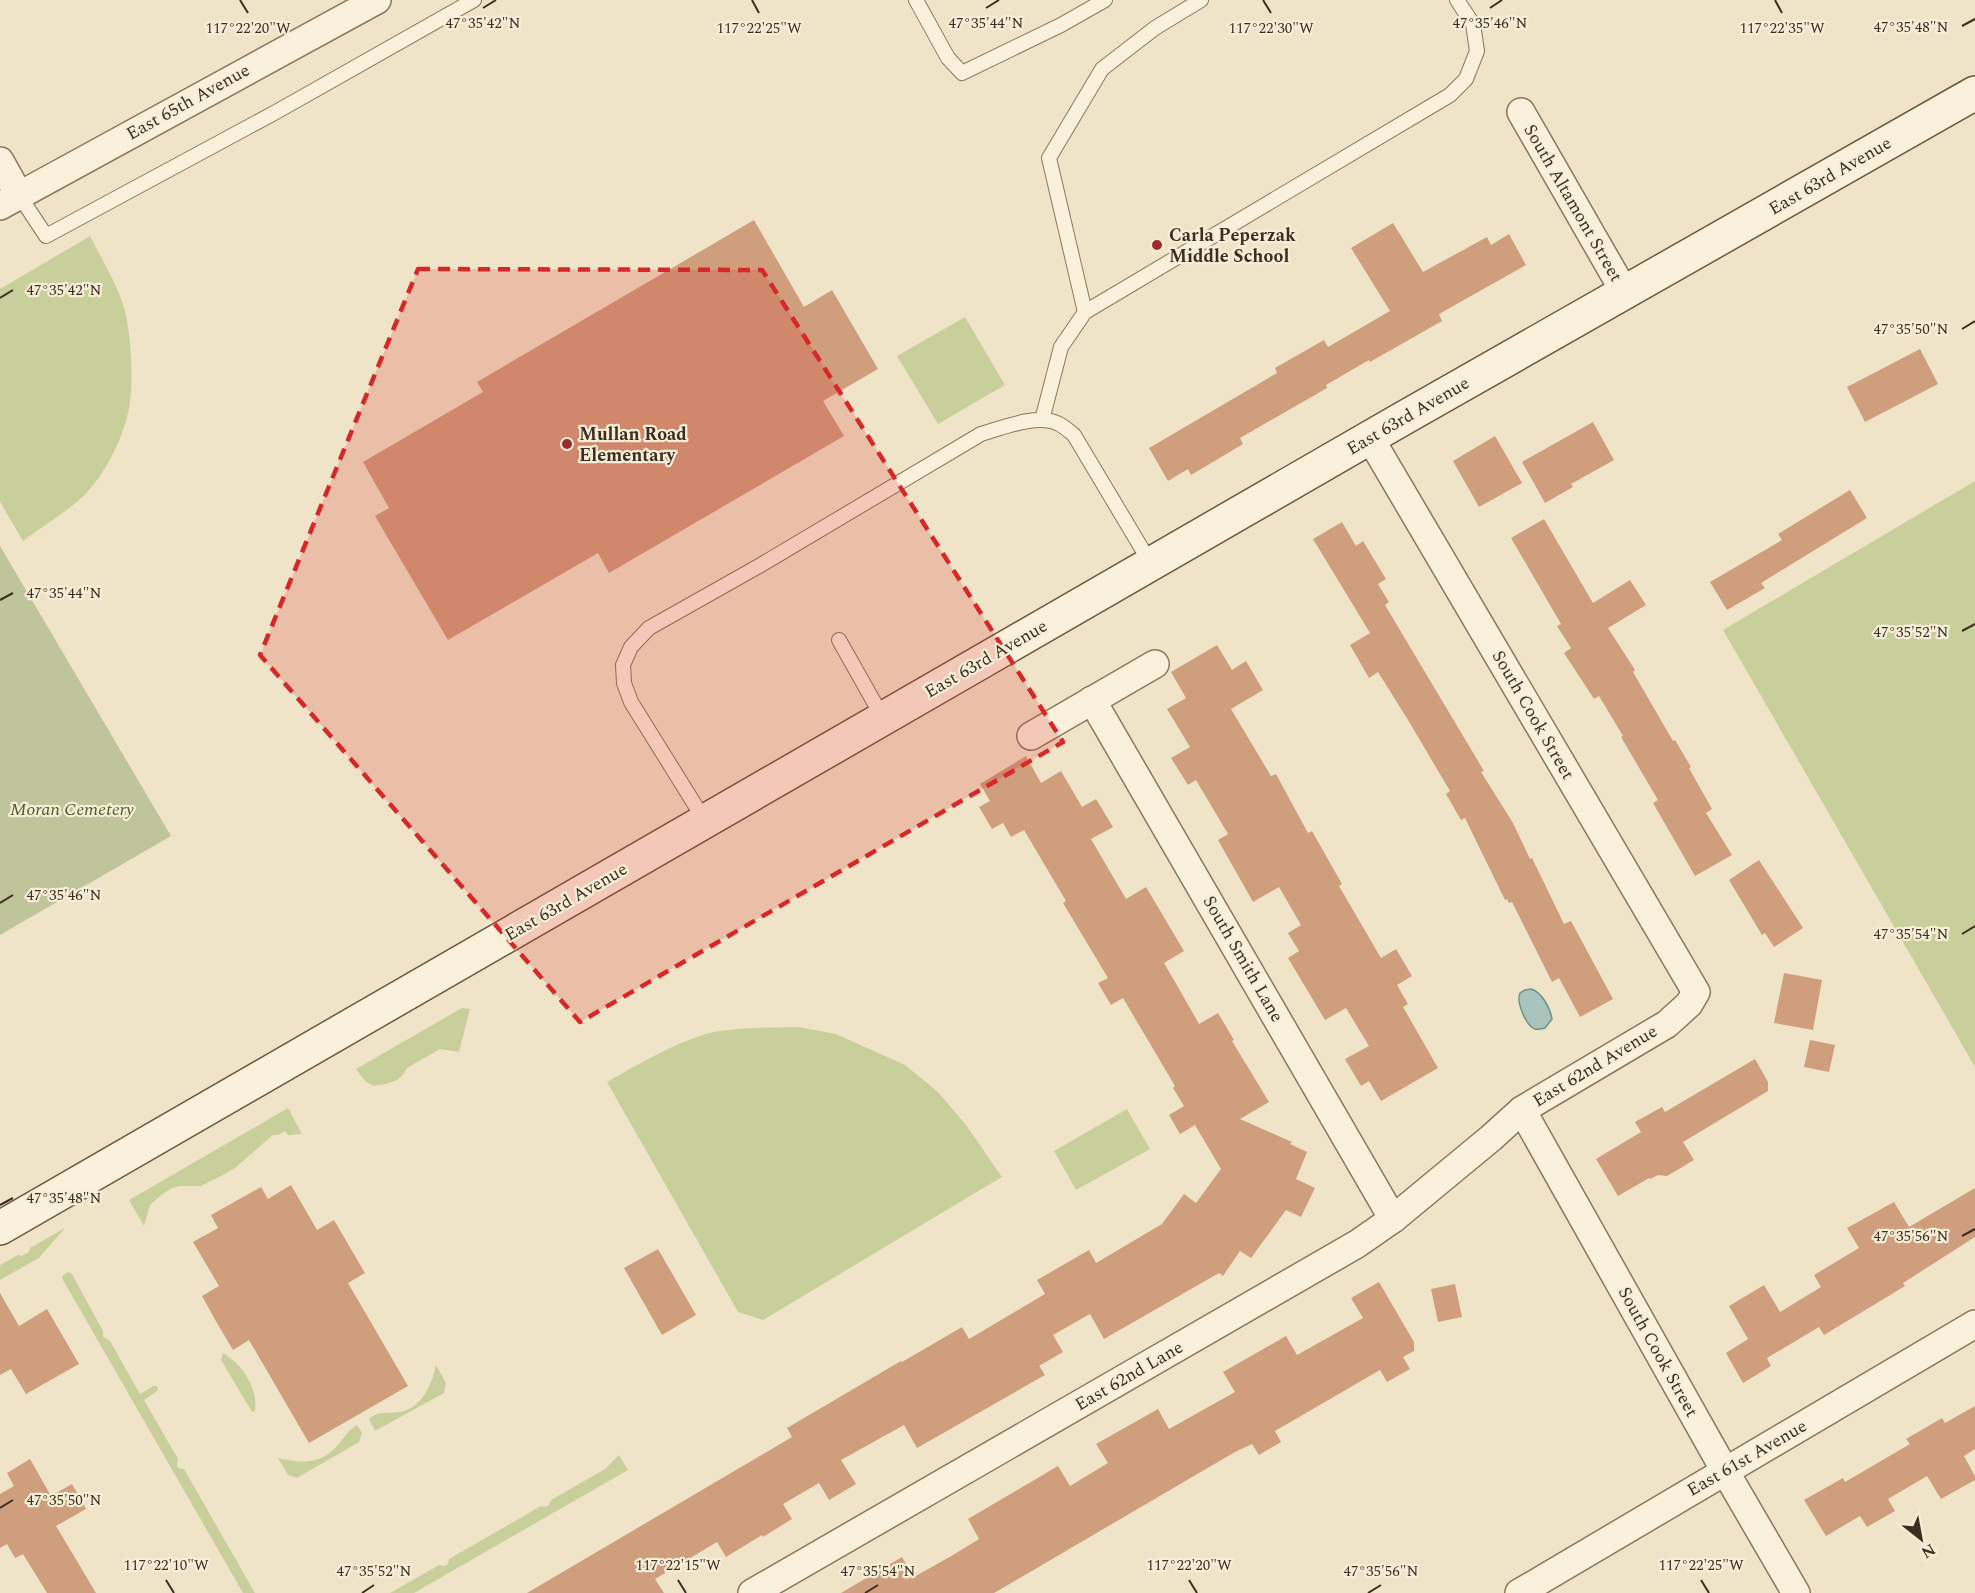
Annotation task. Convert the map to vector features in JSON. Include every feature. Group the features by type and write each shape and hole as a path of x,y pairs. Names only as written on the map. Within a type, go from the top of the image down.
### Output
{"street":[{"name":"East 65th Avenue","path":"10,201 377,0"},
{"name":"East 63rd Avenue","path":"0,1228 1370,438 1975,93"},
{"name":"South Altamont Street","path":"1521,112 1625,293"},
{"path":"0,161 10,201"},
{"name":"South Cook Street","path":"1370,438 1696,992"},
{"path":"1031,736 1155,664"},
{"name":"South Smith Lane","path":"1092,700 1393,1219"},
{"name":"East 62nd Avenue","path":"1491,1138 1522,1110 1667,1024 1689,1004 1696,992"},
{"name":"South Cook Street","path":"1522,1110 1796,1593"},
{"name":"East 62nd Lane","path":"752,1593 1357,1244 1393,1219 1491,1138"},
{"name":"East 61st Avenue","path":"1518,1593 1975,1324"}],"lane":[{"path":"10,201 46,236 276,112 474,0"},
{"path":"916,0 948,58 962,73 1061,25 1105,0"},
{"path":"1085,312 1049,158 1102,69 1155,28 1201,0"},
{"path":"1042,420 1061,347 1085,312 1450,95 1466,80 1477,51 1473,24 1457,0"},
{"path":"705,821 631,702 624,683 623,665 631,647 649,628 759,566 981,434 1014,424 1042,420 1059,423 1074,435 1151,564"},
{"path":"839,640 883,718"}],"highlighted area":[{"path":"418,269 762,270 1063,742 580,1022 260,655"}],"green space":[{"path":"90,236 114,282 125,311 131,359 129,408 114,451 96,482 58,517 23,541 0,502 0,289"},
{"path":"965,317 1005,385 938,424 897,356"},
{"path":"1975,481 1975,1067 1723,630"},
{"name":"Moran Cemetery","path":"0,546 171,836 0,935"},
{"path":"462,1008 470,1009 459,1052 440,1049 407,1068 397,1080 374,1086 366,1082 356,1069"},
{"path":"798,1027 836,1034 905,1065 938,1092 966,1125 1002,1177 763,1320 738,1312 607,1082 667,1049 706,1034 739,1029"},
{"path":"288,1108 302,1134 288,1135 285,1131 273,1135 235,1168 223,1175 201,1186 172,1188 150,1205 144,1226 129,1200"},
{"path":"1127,1109 1150,1149 1076,1190 1054,1151"},
{"path":"65,1228 39,1258 0,1280 0,1265 18,1255 22,1256 29,1252 30,1248"},
{"path":"68,1272 72,1274 103,1331 103,1337 110,1341 140,1394 157,1386 157,1391 144,1400 178,1459 178,1468 184,1469 255,1593 243,1593 63,1280 62,1276"},
{"path":"223,1353 236,1363 247,1377 254,1393 255,1411 252,1412 221,1360"},
{"path":"436,1365 446,1383 444,1393 375,1431 369,1419 376,1414 400,1412 414,1406 429,1387"},
{"path":"357,1425 362,1433 359,1442 297,1478 288,1475 278,1458 310,1461 324,1457"},
{"path":"619,1455 628,1470 414,1593 390,1593 439,1565 448,1564 449,1559 541,1506 546,1507 551,1500 605,1469"}],"water":[{"path":"1531,989 1542,997 1549,1010 1552,1019 1545,1028 1535,1029 1528,1023 1519,1002 1520,993"}],"building":[{"path":"754,220 804,307 832,290 878,369 823,401 844,436 609,573 598,553 448,640 375,516 389,508 363,462 483,392 477,382"},
{"path":"1393,223 1423,272 1487,237 1491,245 1509,234 1526,265 1439,314 1442,321 1370,362 1369,360 1326,385 1327,388 1240,438 1243,444 1191,475 1188,469 1168,481 1149,448 1277,373 1275,368 1324,340 1328,347 1390,311 1351,248"},
{"path":"1920,349 1938,384 1865,422 1847,387"},
{"path":"1593,422 1614,460 1571,484 1573,487 1545,503 1522,462"},
{"path":"1495,436 1522,483 1479,507 1453,461"},
{"path":"1850,490 1867,518 1761,583 1765,588 1727,610 1710,582 1782,540 1778,534"},
{"path":"1544,519 1593,603 1630,580 1646,605 1608,628 1635,670 1633,672 1673,741 1675,740 1691,767 1689,768 1712,809 1706,813 1732,855 1695,876 1653,803 1658,800 1621,737 1623,736 1599,696 1594,699 1564,653 1571,648 1557,626 1561,624 1511,538"},
{"path":"1342,522 1356,546 1363,541 1386,579 1378,584 1389,602 1385,605 1484,771 1481,772 1513,823 1564,924 1571,921 1613,999 1580,1017 1559,978 1552,982 1512,902 1505,900 1465,818 1461,820 1446,794 1450,791 1408,720 1378,672 1369,678 1350,645 1370,633 1313,539"},
{"path":"1217,645 1232,670 1246,661 1263,690 1231,709 1271,776 1276,774 1308,833 1312,831 1342,884 1339,886 1381,958 1396,949 1412,976 1397,985 1408,1004 1403,1007 1438,1068 1381,1101 1369,1081 1361,1086 1345,1059 1369,1046 1346,1008 1325,1020 1288,958 1299,951 1288,933 1301,925 1279,887 1253,902 1218,840 1228,834 1196,780 1188,785 1171,758 1190,747 1167,709 1186,698 1171,672"},
{"path":"1026,756 1041,783 1061,771 1082,807 1096,799 1113,827 1091,839 1126,899 1146,887 1184,951 1164,963 1199,1024 1218,1013 1269,1102 1240,1119 1292,1142 1290,1144 1307,1152 1296,1179 1315,1188 1301,1217 1286,1210 1251,1258 1240,1251 1223,1276 1219,1273 1104,1339 1090,1314 1053,1335 1063,1352 1039,1366 1045,1375 917,1448 904,1425 841,1460 856,1484 829,1500 819,1483 783,1504 792,1519 763,1537 762,1535 726,1557 717,1542 655,1579 664,1593 527,1593 792,1437 787,1428 901,1361 962,1327 969,1339 1045,1294 1037,1280 1089,1250 1096,1263 1162,1224 1184,1194 1196,1203 1221,1169 1195,1125 1180,1134 1169,1115 1184,1106 1173,1088 1175,1086 1123,998 1111,1005 1098,983 1108,978 1063,903 1066,901 1024,830 1011,837 1003,823 992,829 979,807 990,801 980,784"},
{"path":"1759,860 1803,928 1774,947 1765,933 1762,935 1729,880"},
{"path":"1784,973 1822,980 1813,1030 1774,1023"},
{"path":"1810,1040 1835,1045 1829,1072 1804,1067"},
{"path":"1755,1059 1768,1082 1768,1091 1683,1142 1694,1160 1667,1176 1658,1175 1649,1178 1618,1196 1596,1159 1641,1132 1635,1122 1662,1107 1665,1112"},
{"path":"291,1185 317,1230 334,1220 365,1273 348,1283 408,1386 309,1443 249,1340 233,1350 217,1323 202,1296 219,1286 193,1242 218,1228 211,1215 261,1187 268,1199"},
{"path":"1975,1188 1975,1237 1903,1283 1905,1286 1824,1335 1819,1327 1767,1358 1771,1366 1743,1383 1726,1353 1748,1339 1729,1306 1764,1285 1780,1312 1821,1287 1814,1275 1859,1248 1847,1228 1894,1202 1909,1227"},
{"path":"658,1249 696,1315 662,1335 624,1268"},
{"path":"1379,1282 1414,1342 1414,1351 1403,1357 1410,1369 1387,1382 1380,1370 1275,1431 1281,1442 1259,1455 1252,1444 1235,1452 994,1593 841,1593 902,1557 914,1577 953,1555 979,1539 968,1519 1058,1466 1070,1486 1108,1463 1096,1444 1158,1409 1169,1429 1235,1392 1223,1372 1286,1336 1297,1355 1363,1318 1351,1298"},
{"path":"1455,1284 1462,1317 1438,1322 1431,1289"},
{"path":"0,1293 19,1326 47,1309 79,1364 26,1394 11,1369 0,1375"},
{"path":"1975,1406 1975,1449 1964,1456 1975,1480 1941,1499 1927,1476 1888,1499 1895,1511 1867,1527 1860,1516 1826,1536 1804,1500 1843,1478 1845,1482 1910,1444 1906,1439 1942,1418 1945,1423"},
{"path":"30,1459 51,1496 72,1484 86,1509 56,1526 96,1593 47,1593 23,1554 15,1558 7,1544 0,1548 0,1494 14,1486 7,1473"}],"place":[{"name":"Carla Peperzak Middle School","path":"1157,245"},
{"name":"Mullan Road Elementary","path":"567,444"}]}
